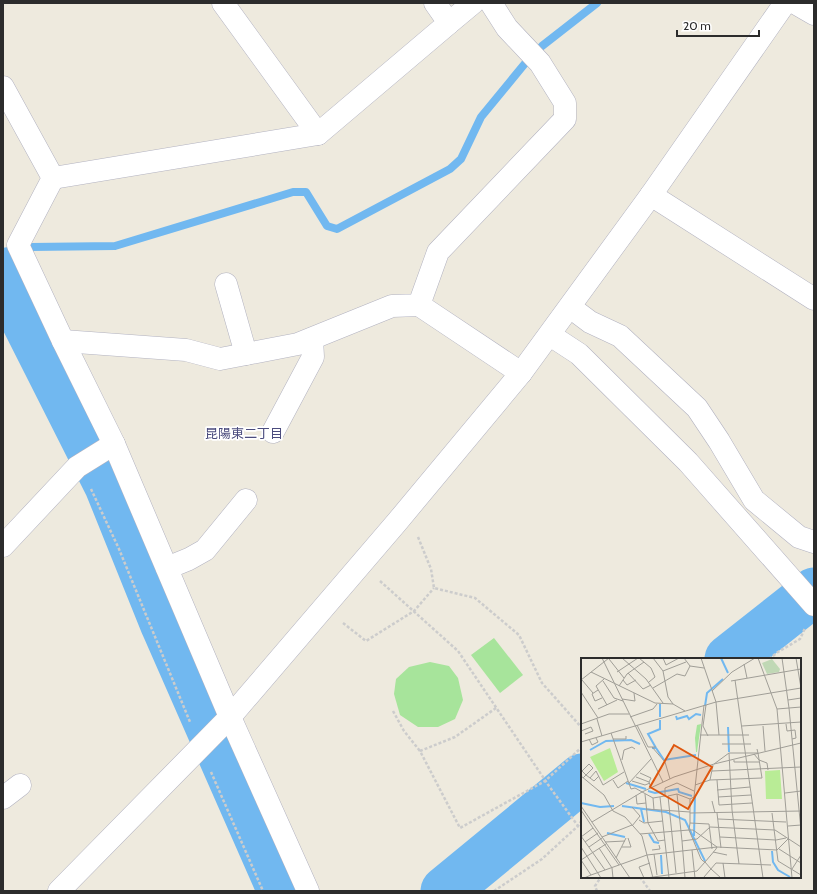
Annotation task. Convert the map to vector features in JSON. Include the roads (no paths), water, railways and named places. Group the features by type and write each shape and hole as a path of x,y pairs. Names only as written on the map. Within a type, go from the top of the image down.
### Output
{"street":[{"path":"223,3 318,134"},
{"path":"435,3 449,23"},
{"path":"53,178 318,134 473,3"},
{"path":"419,305 438,252 565,119 565,103 540,62 507,28 491,3"},
{"path":"59,891 230,717 406,511 521,373 651,195 786,3"},
{"path":"795,3 814,14"},
{"path":"3,87 53,178"},
{"path":"53,178 18,245 114,444 230,717 308,891"},
{"path":"651,195 814,299"},
{"path":"226,284 246,354"},
{"path":"63,341 186,350 220,359 298,344 392,306 419,305 521,373"},
{"path":"570,307 590,322 620,336 697,408 720,441 754,500 799,537 814,542"},
{"path":"550,335 579,354 688,462 814,604"},
{"path":"273,432 313,357 312,339"},
{"path":"3,546 71,472 114,444"},
{"path":"167,568 205,550 246,500"}],"waterway":[{"path":"3,252 31,247 115,246 293,192 306,192 327,226 337,229 450,169 461,159 481,117 527,61 542,46 597,3"},
{"path":"3,276 109,486 165,625 282,891"},
{"path":"730,658 814,592"},
{"path":"445,891 581,779"}],"district":[{"name":"昆陽東二丁目","path":"244,433"}]}
